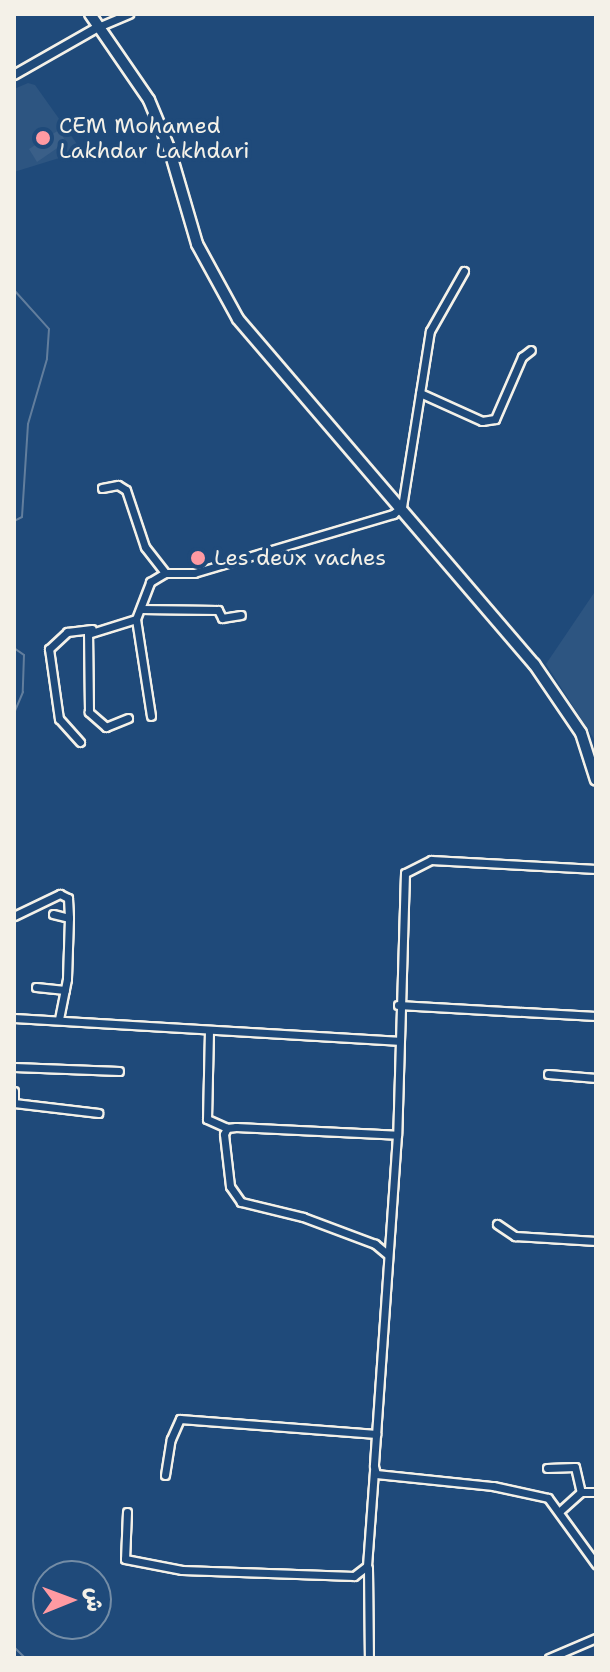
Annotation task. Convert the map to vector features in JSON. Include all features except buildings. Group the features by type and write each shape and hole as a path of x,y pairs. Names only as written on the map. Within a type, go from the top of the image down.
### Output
{"main road":[{"path":"90,14 162,126 213,281 238,319 534,664 591,745 596,780"}],"street":[{"path":"14,75 98,27 129,14"},
{"path":"151,716 136,619 150,582 165,573 202,571 402,507 430,331 464,271"},
{"path":"420,393 482,421 495,419 522,357 531,350"},
{"path":"102,488 118,485 126,490 145,547 165,573"},
{"path":"141,609 218,610 222,618 241,615"},
{"path":"80,742 59,719 49,649 67,632 113,630 136,619"},
{"path":"93,629 84,651 89,712 106,727 128,718"},
{"path":"369,1658 367,1566 397,1135 398,1005 405,873 412,865 431,860 596,869"},
{"path":"14,916 60,894 68,898 65,990 59,1019"},
{"path":"53,914 69,918"},
{"path":"36,987 65,990"},
{"path":"398,1005 596,1016"},
{"path":"14,1018 397,1041"},
{"path":"209,1031 207,1119 227,1128 397,1135"},
{"path":"14,1067 119,1071"},
{"path":"548,1074 596,1078"},
{"path":"14,1091 14,1103 98,1113"},
{"path":"227,1128 230,1186 241,1202 303,1217 375,1244 387,1254"},
{"path":"497,1224 515,1236 596,1241"},
{"path":"165,1475 171,1439 180,1419 376,1434"},
{"path":"547,1468 575,1467 581,1492"},
{"path":"375,1470 376,1474 531,1494 555,1502 596,1564"},
{"path":"561,1510 581,1492 596,1492"},
{"path":"127,1512 125,1559 182,1570 319,1575 359,1575 367,1566"},
{"path":"549,1658 596,1638"}],"shaded area":[{"name":"CEM Mohamed Lakhdar Lakhdari","path":"28,83 35,85 82,151 14,172 14,89"},
{"path":"59,130 66,142 37,162 29,149"},
{"path":"596,590 596,742 546,664"}],"waterway":[{"path":"14,290 49,329 47,359 28,424 22,517 14,521"},
{"path":"14,648 24,655 23,692 14,713"},
{"path":"14,1647 25,1658"}],"place":[{"name":"CEM Mohamed Lakhdar Lakhdari","path":"43,138"},
{"name":"Les deux vaches","path":"198,558"}]}
